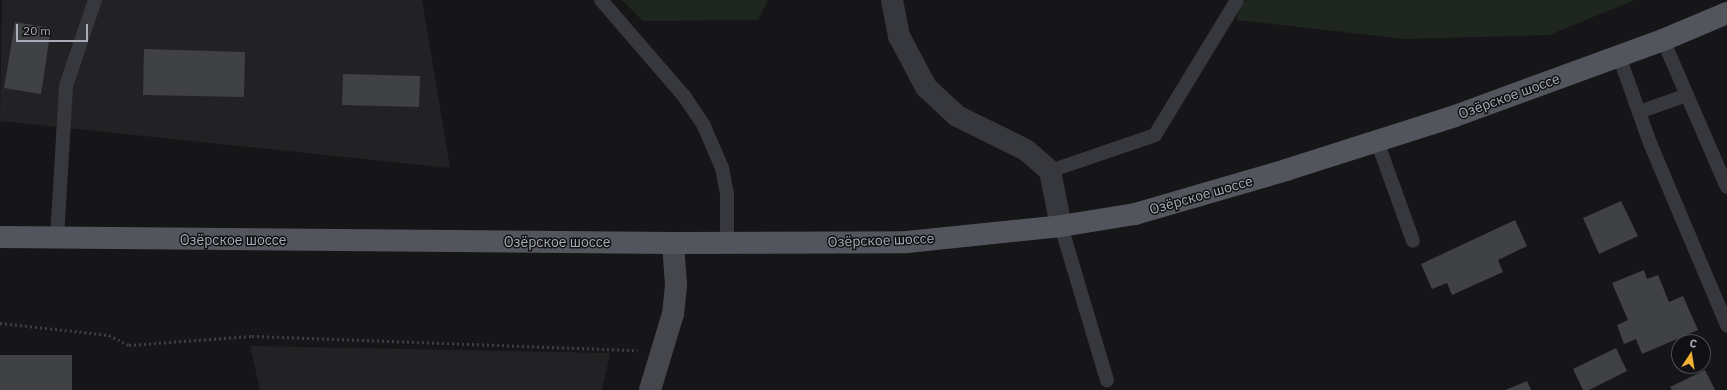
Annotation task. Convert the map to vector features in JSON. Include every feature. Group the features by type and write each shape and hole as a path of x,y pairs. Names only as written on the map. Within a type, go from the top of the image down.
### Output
{"main road":[{"name":"Озёрское шоссе","path":"0,237 673,243 906,242 1061,226 1135,214 1377,141 1455,116 1663,40 1727,13"},
{"path":"650,390 672,314 675,292 673,243"}],"street":[{"path":"892,0 899,36 926,87 957,116 1026,150 1050,171 1061,226"}],"lane":[{"path":"57,238 66,86 95,0"},
{"path":"601,0 684,96 704,126 722,168 727,194 727,242"},
{"path":"1050,171 1154,135 1237,0"},
{"path":"1663,40 1727,187"},
{"path":"1619,56 1650,143 1727,325"},
{"path":"1639,112 1687,95"},
{"path":"1377,141 1413,240"},
{"path":"1061,226 1107,380"}],"path":[{"path":"0,323 109,335 130,345 252,336 662,351"}],"shaded area":[{"path":"2,0 422,0 450,168 0,121"},
{"path":"622,0 768,0 758,20 643,21"},
{"path":"1248,0 1635,0 1549,35 1405,39 1237,20 1240,4"},
{"path":"250,346 610,353 602,390 260,390"}],"building":[{"path":"15,22 51,28 41,94 4,88"},
{"path":"144,49 245,52 244,97 143,95"},
{"path":"343,74 420,76 419,107 342,105"},
{"path":"1621,201 1638,236 1599,254 1583,218"},
{"path":"1515,220 1527,246 1498,260 1503,272 1452,295 1447,283 1432,289 1421,264"},
{"path":"1644,270 1647,279 1658,275 1669,302 1683,296 1698,330 1689,334 1671,334 1671,342 1642,354 1636,339 1624,344 1617,325 1628,320 1612,283"},
{"path":"1616,348 1627,371 1589,390 1583,390 1573,369"},
{"path":"0,355 72,355 72,390 0,390"},
{"path":"1697,374 1707,374 1715,390 1672,390 1670,387"},
{"path":"1527,381 1531,390 1505,390"}]}
